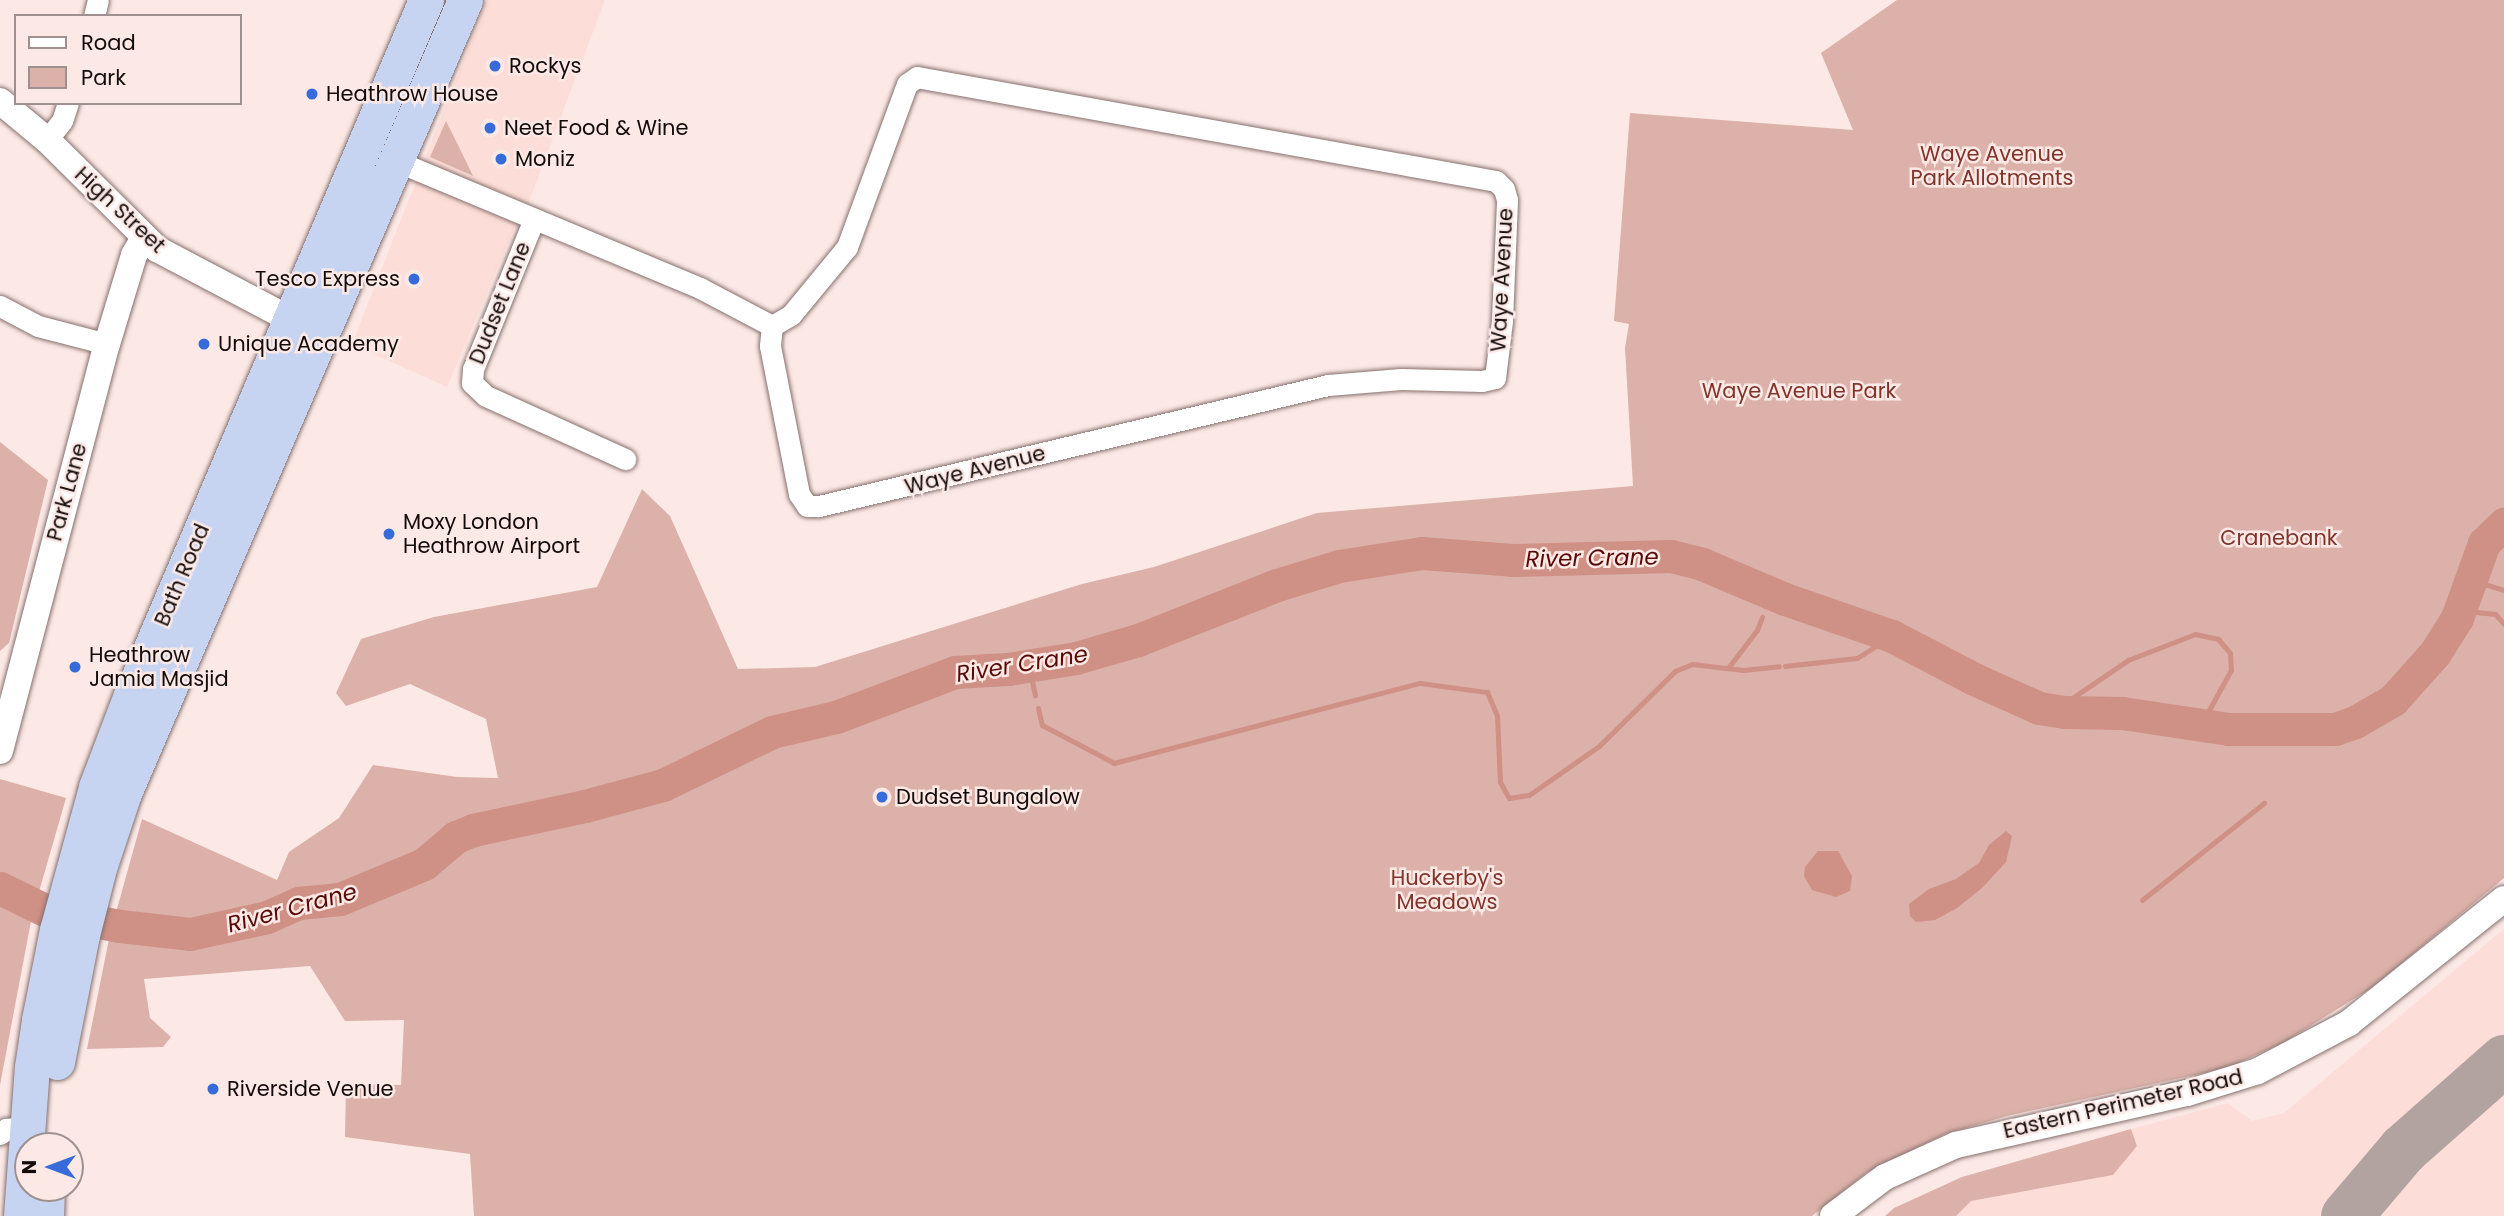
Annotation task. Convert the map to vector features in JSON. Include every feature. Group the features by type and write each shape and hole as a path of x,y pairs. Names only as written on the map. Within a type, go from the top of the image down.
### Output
{"highway":[{"name":"Bath Road","path":"25,1132 32,1067 69,933 123,715 426,0"},
{"name":"Bath Road","path":"86,865 143,749 465,0"},
{"path":"370,128 376,144 385,156 394,160"}],"street":[{"name":"Waye Avenue","path":"917,77 1496,181 1504,189 1507,200 1502,321 1495,378 1482,382 1401,379 1328,385 819,506 807,506 799,494 770,346 772,326 791,315 847,247 907,84 917,77"},
{"name":"High Street","path":"0,101 47,141 144,238 172,258 290,319"},
{"path":"47,141 62,121 67,105"},
{"path":"394,160 700,288 772,326"},
{"name":"Dudset Lane","path":"534,219 473,369 472,383 486,396 625,459"},
{"name":"Park Lane","path":"0,751 107,344 134,255 144,238"},
{"path":"0,306 38,327 107,344"},
{"name":"Eastern Perimeter Road","path":"1833,1216 1885,1177 1956,1144 2187,1093 2270,1065 2349,1023 2504,899"}],"shaded area":[{"path":"487,0 605,0 524,215 514,229 447,387 352,344"},
{"path":"2006,831 2012,836 2006,862 1982,888 1957,908 1935,920 1916,922 1910,916 1909,904 1929,889 1956,879 1979,863 1989,845"},
{"path":"1818,851 1838,851 1852,876 1850,891 1836,897 1812,890 1804,876 1805,867"},
{"path":"2504,929 2504,1216 1956,1216 1971,1201 2113,1175 2137,1146 2131,1129 2228,1103 2252,1121 2284,1113"}],"green space":[{"path":"1897,0 2504,0 2504,878 2373,987 2281,1044 2226,1068 2007,1116 1945,1134 1866,1173 1812,1216 474,1216 470,1154 345,1137 346,1084 401,1085 404,1020 345,1021 310,966 144,979 150,1018 171,1037 163,1047 87,1049 110,934 142,819 277,880 289,852 339,818 373,765 457,777 498,778 486,719 410,684 346,706 336,693 361,639 434,617 597,587 642,489 670,516 738,669 815,667 1082,584 1154,567 1317,513 1633,486 1625,348 1629,324 1614,321 1630,113 1853,130 1821,53"},
{"path":"446,121 459,147 473,176 430,157"},
{"path":"0,442 48,480 9,643 0,651"},
{"path":"0,779 66,798 32,916 0,1085"},
{"path":"2131,1129 2137,1146 2113,1175 1971,1201 1956,1216 1885,1216 1894,1208 1962,1177"}],"waterway":[{"name":"River Crane","path":"0,888 51,913 120,926 190,934 267,917 299,903 340,899 424,864 456,837 473,830 585,806 663,785 772,732 836,717 955,672 1008,669 1076,658 1138,640 1277,585 1339,566 1422,553 1512,560 1671,556 1702,564 1785,599 1892,636 1974,679 2039,708 2065,712 2122,713 2229,729 2335,729 2355,722 2393,700 2435,653 2457,618 2484,543 2504,524"},
{"name":"River Crane","path":"2471,580 2504,590"},
{"path":"1765,606 1770,593"},
{"name":"River Crane","path":"2457,618 2476,612 2495,614 2504,624"},
{"path":"1728,668 1757,630 1762,617"},
{"name":"River Crane","path":"2053,711 2128,660 2195,634 2218,639 2230,653 2231,670 2209,710 2214,728"},
{"path":"1785,666 1857,658 1892,636"},
{"path":"1038,708 1042,725 1114,763 1420,683 1487,692 1497,716 1500,782 1509,798 1529,795 1599,746 1675,671 1692,664 1743,670 1779,666"},
{"path":"1029,667 1035,695"},
{"path":"2142,900 2264,803"}],"taxiway":[{"path":"2346,1216 2403,1149 2504,1060"}],"place":[{"name":"Rockys","path":"495,66"},
{"name":"Heathrow House","path":"312,94"},
{"name":"Neet Food & Wine","path":"490,128"},
{"name":"Moniz","path":"501,159"},
{"name":"Tesco Express","path":"414,279"},
{"name":"Unique Academy","path":"204,344"},
{"name":"Moxy London Heathrow Airport","path":"389,534"},
{"name":"Heathrow Jamia Masjid","path":"75,667"},
{"name":"Dudset Bungalow","path":"882,797"},
{"name":"Riverside Venue","path":"213,1089"}],"park label":[{"name":"Waye Avenue Park Allotments","path":"1992,166"},
{"name":"Waye Avenue Park","path":"1799,391"},
{"name":"Cranebank","path":"2279,538"},
{"name":"Huckerby's Meadows","path":"1447,890"}]}
